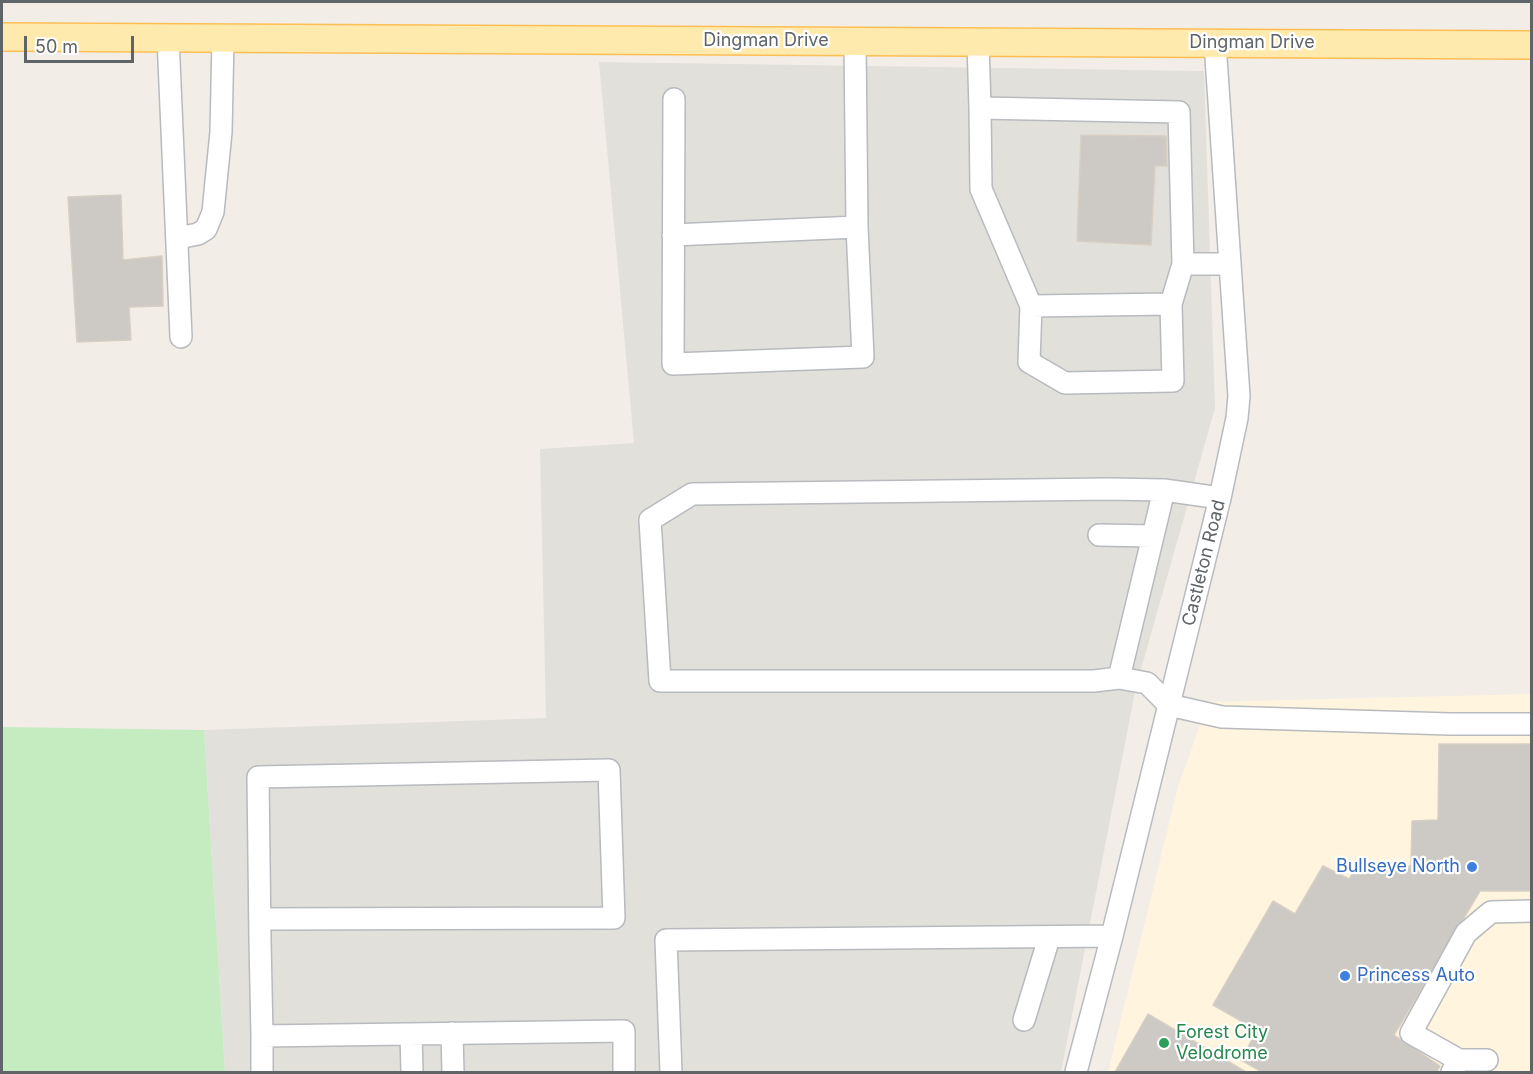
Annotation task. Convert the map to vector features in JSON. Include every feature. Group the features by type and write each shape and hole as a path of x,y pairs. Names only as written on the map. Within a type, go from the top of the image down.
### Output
{"main road":[{"name":"Dingman Drive","path":"2,37 1532,45"}],"street":[{"path":"168,38 181,337"},
{"path":"178,238 198,234 206,229 213,212 221,132 224,39"},
{"path":"674,99 673,364 863,357 857,227 855,42"},
{"path":"978,42 981,189 1031,306 1029,362 1065,384 1173,381 1171,304 1183,264 1179,112 980,108"},
{"name":"Castleton Road","path":"1076,1072 1112,936 1233,445 1239,396 1215,43"},
{"path":"673,235 857,227"},
{"path":"1183,264 1230,264"},
{"path":"1031,306 1171,304"},
{"path":"1220,498 1164,490 1109,489 692,494 650,520 660,681 1094,681 1119,678 1148,683 1169,705 1222,717 1450,724 1532,724"},
{"path":"1119,678 1164,490"},
{"path":"1099,535 1153,536"},
{"path":"260,919 615,918 609,770 258,777 262,1072"},
{"path":"1487,1060 1455,1066 1412,1033 1466,933 1491,912 1532,911"},
{"path":"671,1072 666,940 1112,936"},
{"path":"1024,1020 1049,938"},
{"path":"262,1036 624,1031 624,1072"},
{"path":"452,1033 453,1072"},
{"path":"411,1034 412,1072"}],"shaded area":[{"path":"599,62 1204,71 1215,408 1136,687 1061,1072 225,1072 204,730 546,718 540,449 634,443"},
{"path":"1531,694 1531,1072 1108,1072 1178,787 1208,702"}],"green space":[{"path":"2,727 204,730 225,1072 4,1072 2,1069"}],"building":[{"path":"1081,135 1166,136 1167,166 1155,166 1151,245 1077,241"},
{"path":"121,195 123,260 162,256 163,306 129,307 131,340 77,342 68,197"},
{"path":"1439,744 1532,744 1532,891 1480,891 1394,1035 1440,1066 1437,1072 1262,1072 1241,1060 1257,1030 1213,1005 1273,901 1295,914 1323,866 1349,879 1359,865 1411,866 1412,821 1438,820"},
{"name":"Forest City Velodrome","path":"1148,1014 1246,1072 1115,1072"}],"place":[{"name":"Bullseye North","path":"1472,867"},
{"name":"Princess Auto","path":"1345,976"},
{"name":"Forest City Velodrome","path":"1164,1043"}]}
